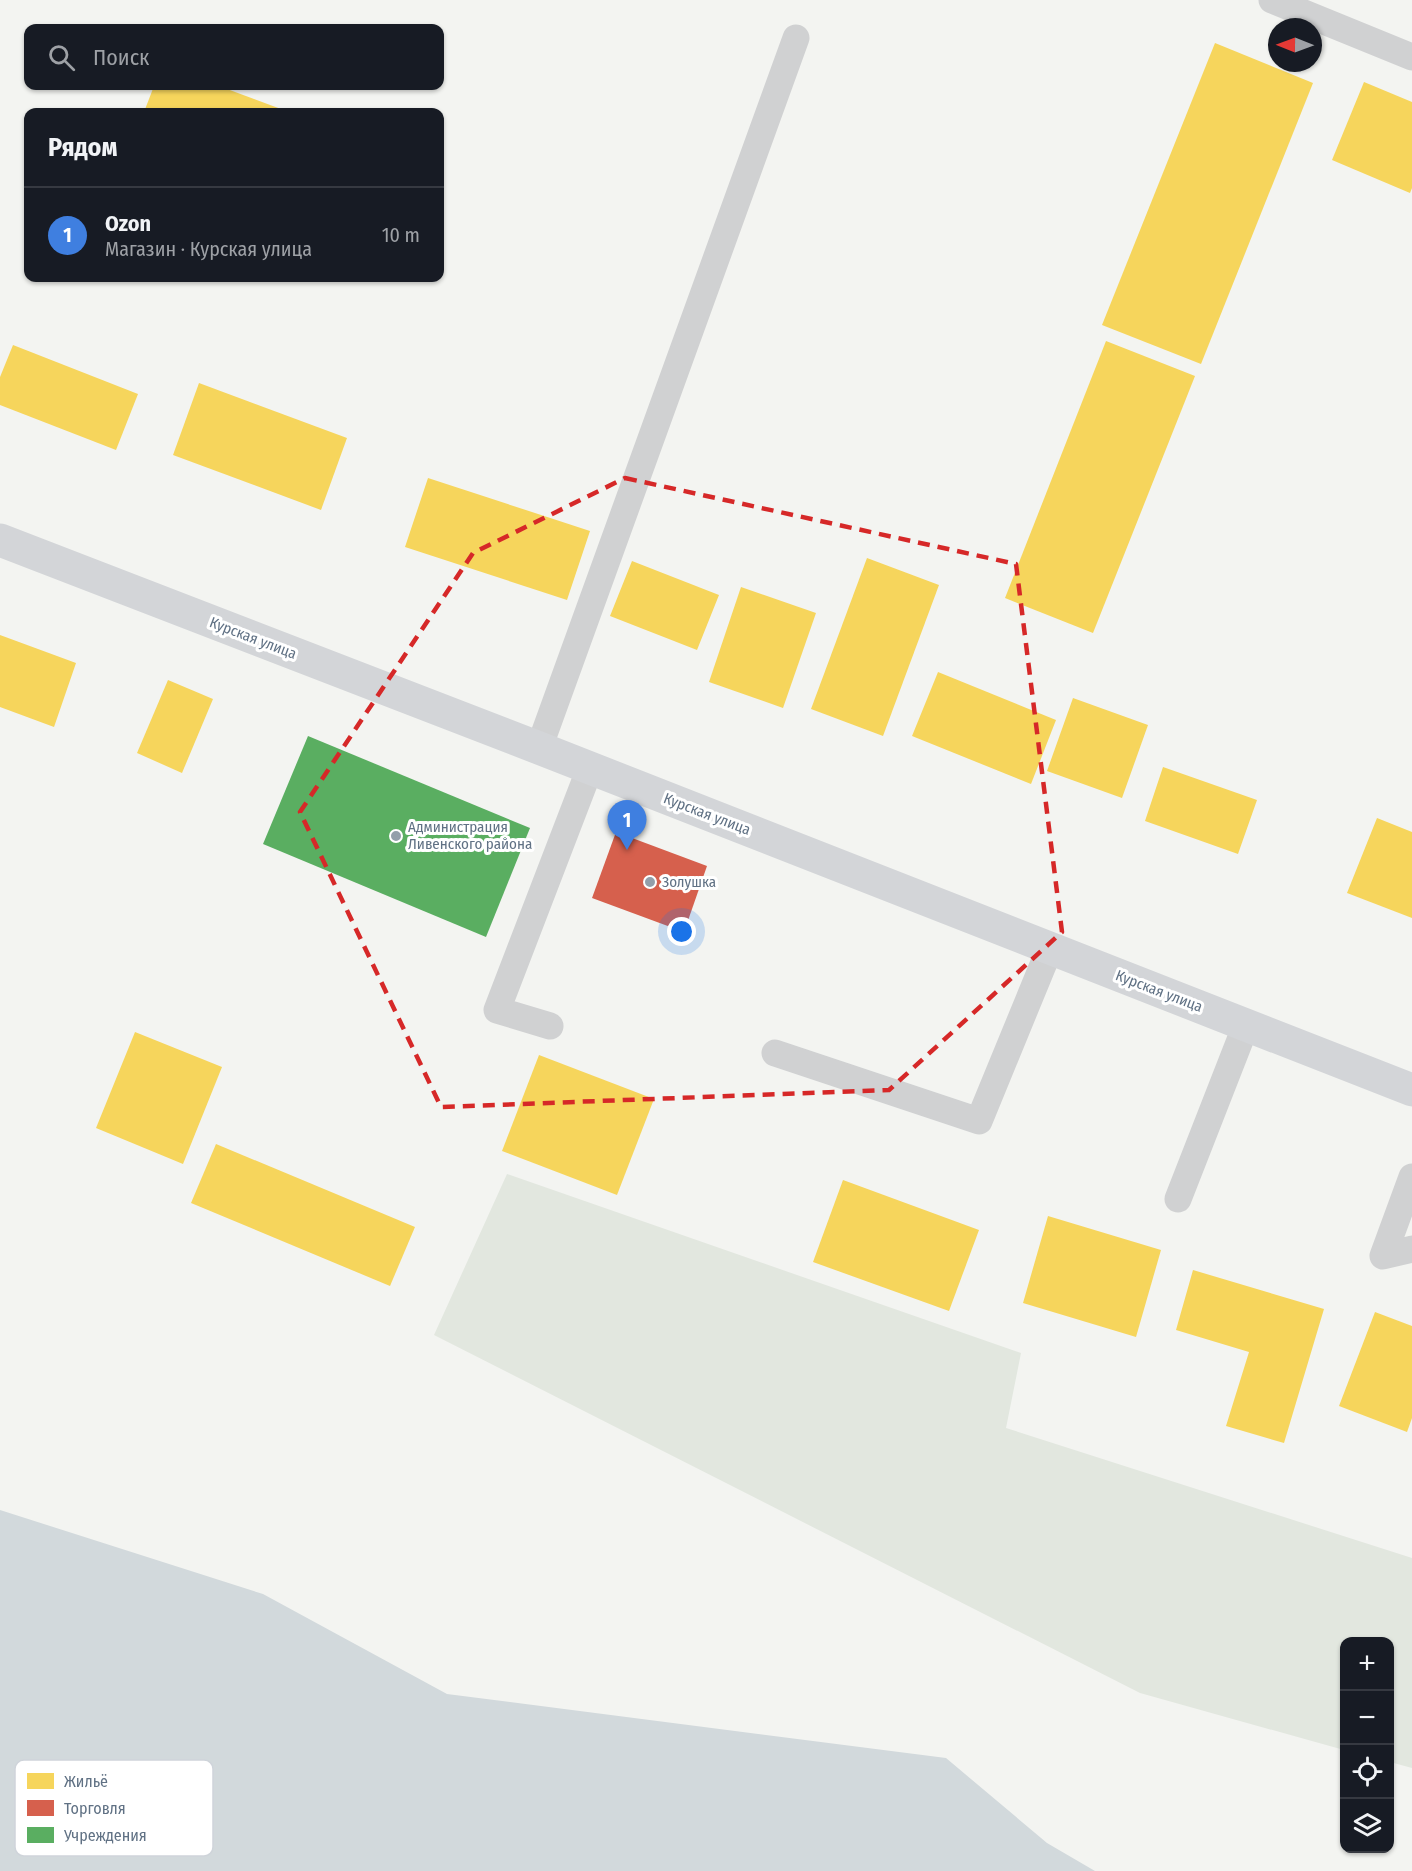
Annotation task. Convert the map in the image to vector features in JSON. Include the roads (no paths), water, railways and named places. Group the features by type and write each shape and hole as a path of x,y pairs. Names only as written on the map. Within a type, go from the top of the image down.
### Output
{"street":[{"name":"Курская улица","path":"0,540 539,748 1412,1090"}],"lane":[{"path":"1272,0 1412,57"},
{"path":"539,748 796,38"},
{"path":"550,1026 497,1010 590,768"},
{"path":"775,1053 979,1121 1050,948"},
{"path":"1178,1198 1246,1025"},
{"path":"1412,1177 1383,1256 1412,1249"}],"place":[{"name":"Администрация Ливенского района","path":"396,836"},
{"name":"Ozon","path":"627,850"},
{"name":"Золушка","path":"650,882"}]}
